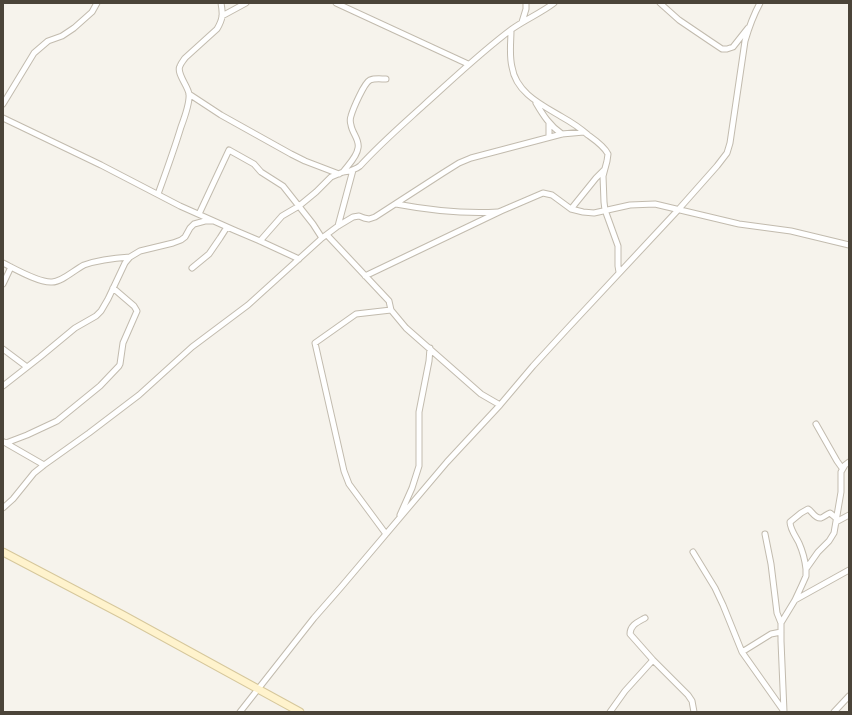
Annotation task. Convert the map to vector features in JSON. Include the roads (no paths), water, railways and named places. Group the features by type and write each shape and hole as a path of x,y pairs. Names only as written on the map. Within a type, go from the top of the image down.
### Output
{"street":[{"path":"3,104 34,53 48,42 62,36 74,28 92,12 97,3"},
{"path":"158,194 186,112 189,94 186,84 179,71 180,66 186,58 217,29 221,23 221,3"},
{"path":"222,16 246,3"},
{"path":"336,3 468,64"},
{"path":"522,22 526,9 526,3"},
{"path":"260,241 282,216 299,206 331,178 360,166 377,148 468,64 522,22 545,10 554,3"},
{"path":"660,3 680,20 722,49 733,47 749,26 760,3"},
{"path":"240,712 314,618 448,462 533,366 678,210 728,153 749,26"},
{"path":"511,30 511,60 513,71 521,87 535,101 584,132 607,151 608,156 603,176 604,202 605,210 618,246 619,272"},
{"path":"341,173 359,148 358,140 350,123 356,103 368,82 374,79 386,79"},
{"path":"189,94 221,115 305,161 341,173"},
{"path":"535,101 549,123 562,134"},
{"path":"3,118 213,221 299,260"},
{"path":"549,123 549,137"},
{"path":"3,508 13,500 31,477 44,465 139,395 192,347 248,305 322,238 338,226 355,216 372,218 459,163 471,158 562,134 584,132"},
{"path":"199,214 229,150 254,164 261,172 283,186 316,228 322,238"},
{"path":"571,209 605,168"},
{"path":"338,226 353,170"},
{"path":"365,276 542,193 552,195 571,209 583,212 594,213 630,205 655,204 739,224 791,231 849,245"},
{"path":"396,204 420,208 482,213 501,211"},
{"path":"3,386 75,328 96,316 101,311 125,263 130,257 140,251 181,240 185,237 194,224 205,221 213,221"},
{"path":"192,268 209,254 227,227"},
{"path":"327,235 378,288 389,301 391,310 406,328 481,394 500,405"},
{"path":"3,263 40,280 53,282 58,281 77,268 88,264 112,258 130,257"},
{"path":"3,284 11,266"},
{"path":"4,443 27,435 57,421 100,386 119,366 123,343 137,311 134,306 113,288"},
{"path":"386,534 349,484 344,471 315,343 356,314 391,310"},
{"path":"397,522 412,488 419,466 419,412 429,361 430,348"},
{"path":"3,349 27,367"},
{"path":"816,424 836,461 842,468"},
{"path":"4,443 44,465"},
{"path":"806,569 834,533 841,492 841,472 842,468 849,462"},
{"path":"781,623 795,600 806,576 804,556 798,540 790,526 790,522 808,509 818,518 830,513 836,520"},
{"path":"836,520 849,516"},
{"path":"765,534 771,564 777,614 781,623 784,712"},
{"path":"3,552 123,615 300,712"},
{"path":"693,552 715,588 742,652 784,712"},
{"path":"795,600 849,570"},
{"path":"645,618 633,626 630,634 653,660 688,695 692,701 694,712"},
{"path":"742,652 771,634 781,632"},
{"path":"610,712 625,691 653,660"},
{"path":"834,712 849,696"}]}
